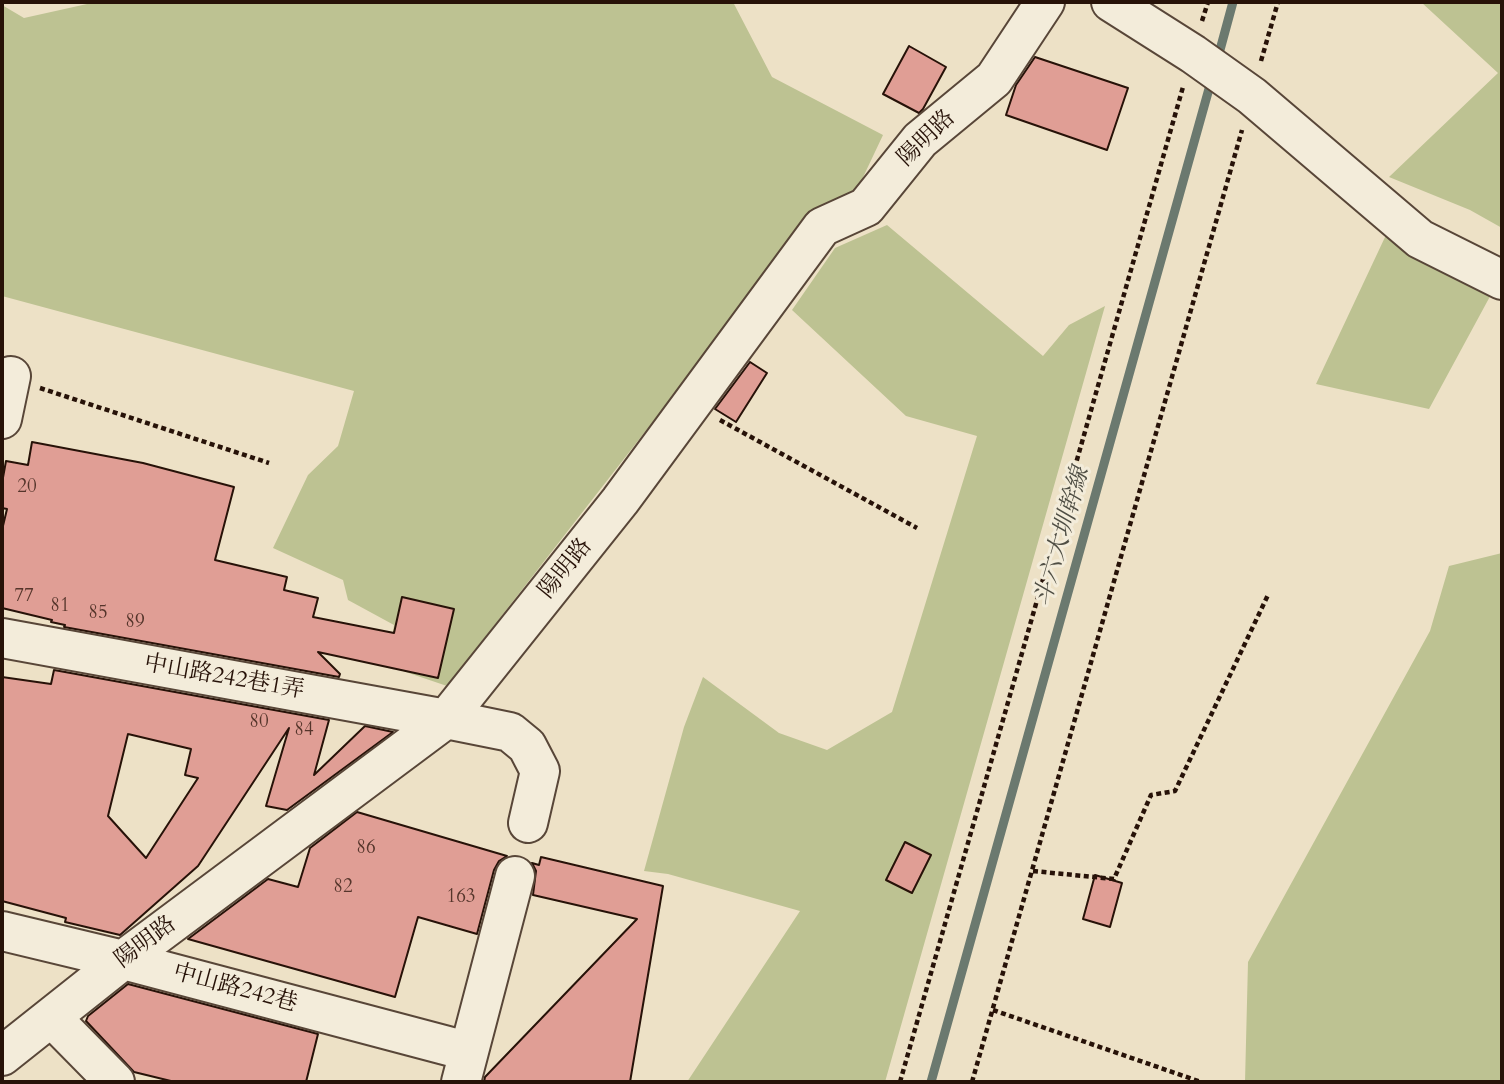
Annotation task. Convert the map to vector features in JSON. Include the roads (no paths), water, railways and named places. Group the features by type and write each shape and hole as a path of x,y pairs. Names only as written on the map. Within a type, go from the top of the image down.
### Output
{"street":[{"name":"陽明路","path":"2,1056 123,960 446,719 620,501 822,227 866,207 920,140 994,79 1045,2"},
{"path":"1111,2 1193,54 1252,96 1420,239 1502,280"},
{"path":"2,419 11,376"},
{"name":"中山路242巷1弄","path":"2,638 510,732 527,746 540,771 528,823"},
{"path":"464,1067 515,876"},
{"name":"中山路242巷","path":"2,931 123,960 464,1067"},
{"path":"52,1018 115,1082"}],"waterway":[{"name":"斗六大圳幹線","path":"1217,61 1233,2"},
{"name":"斗六大圳幹線","path":"931,1082 1212,78"}]}
